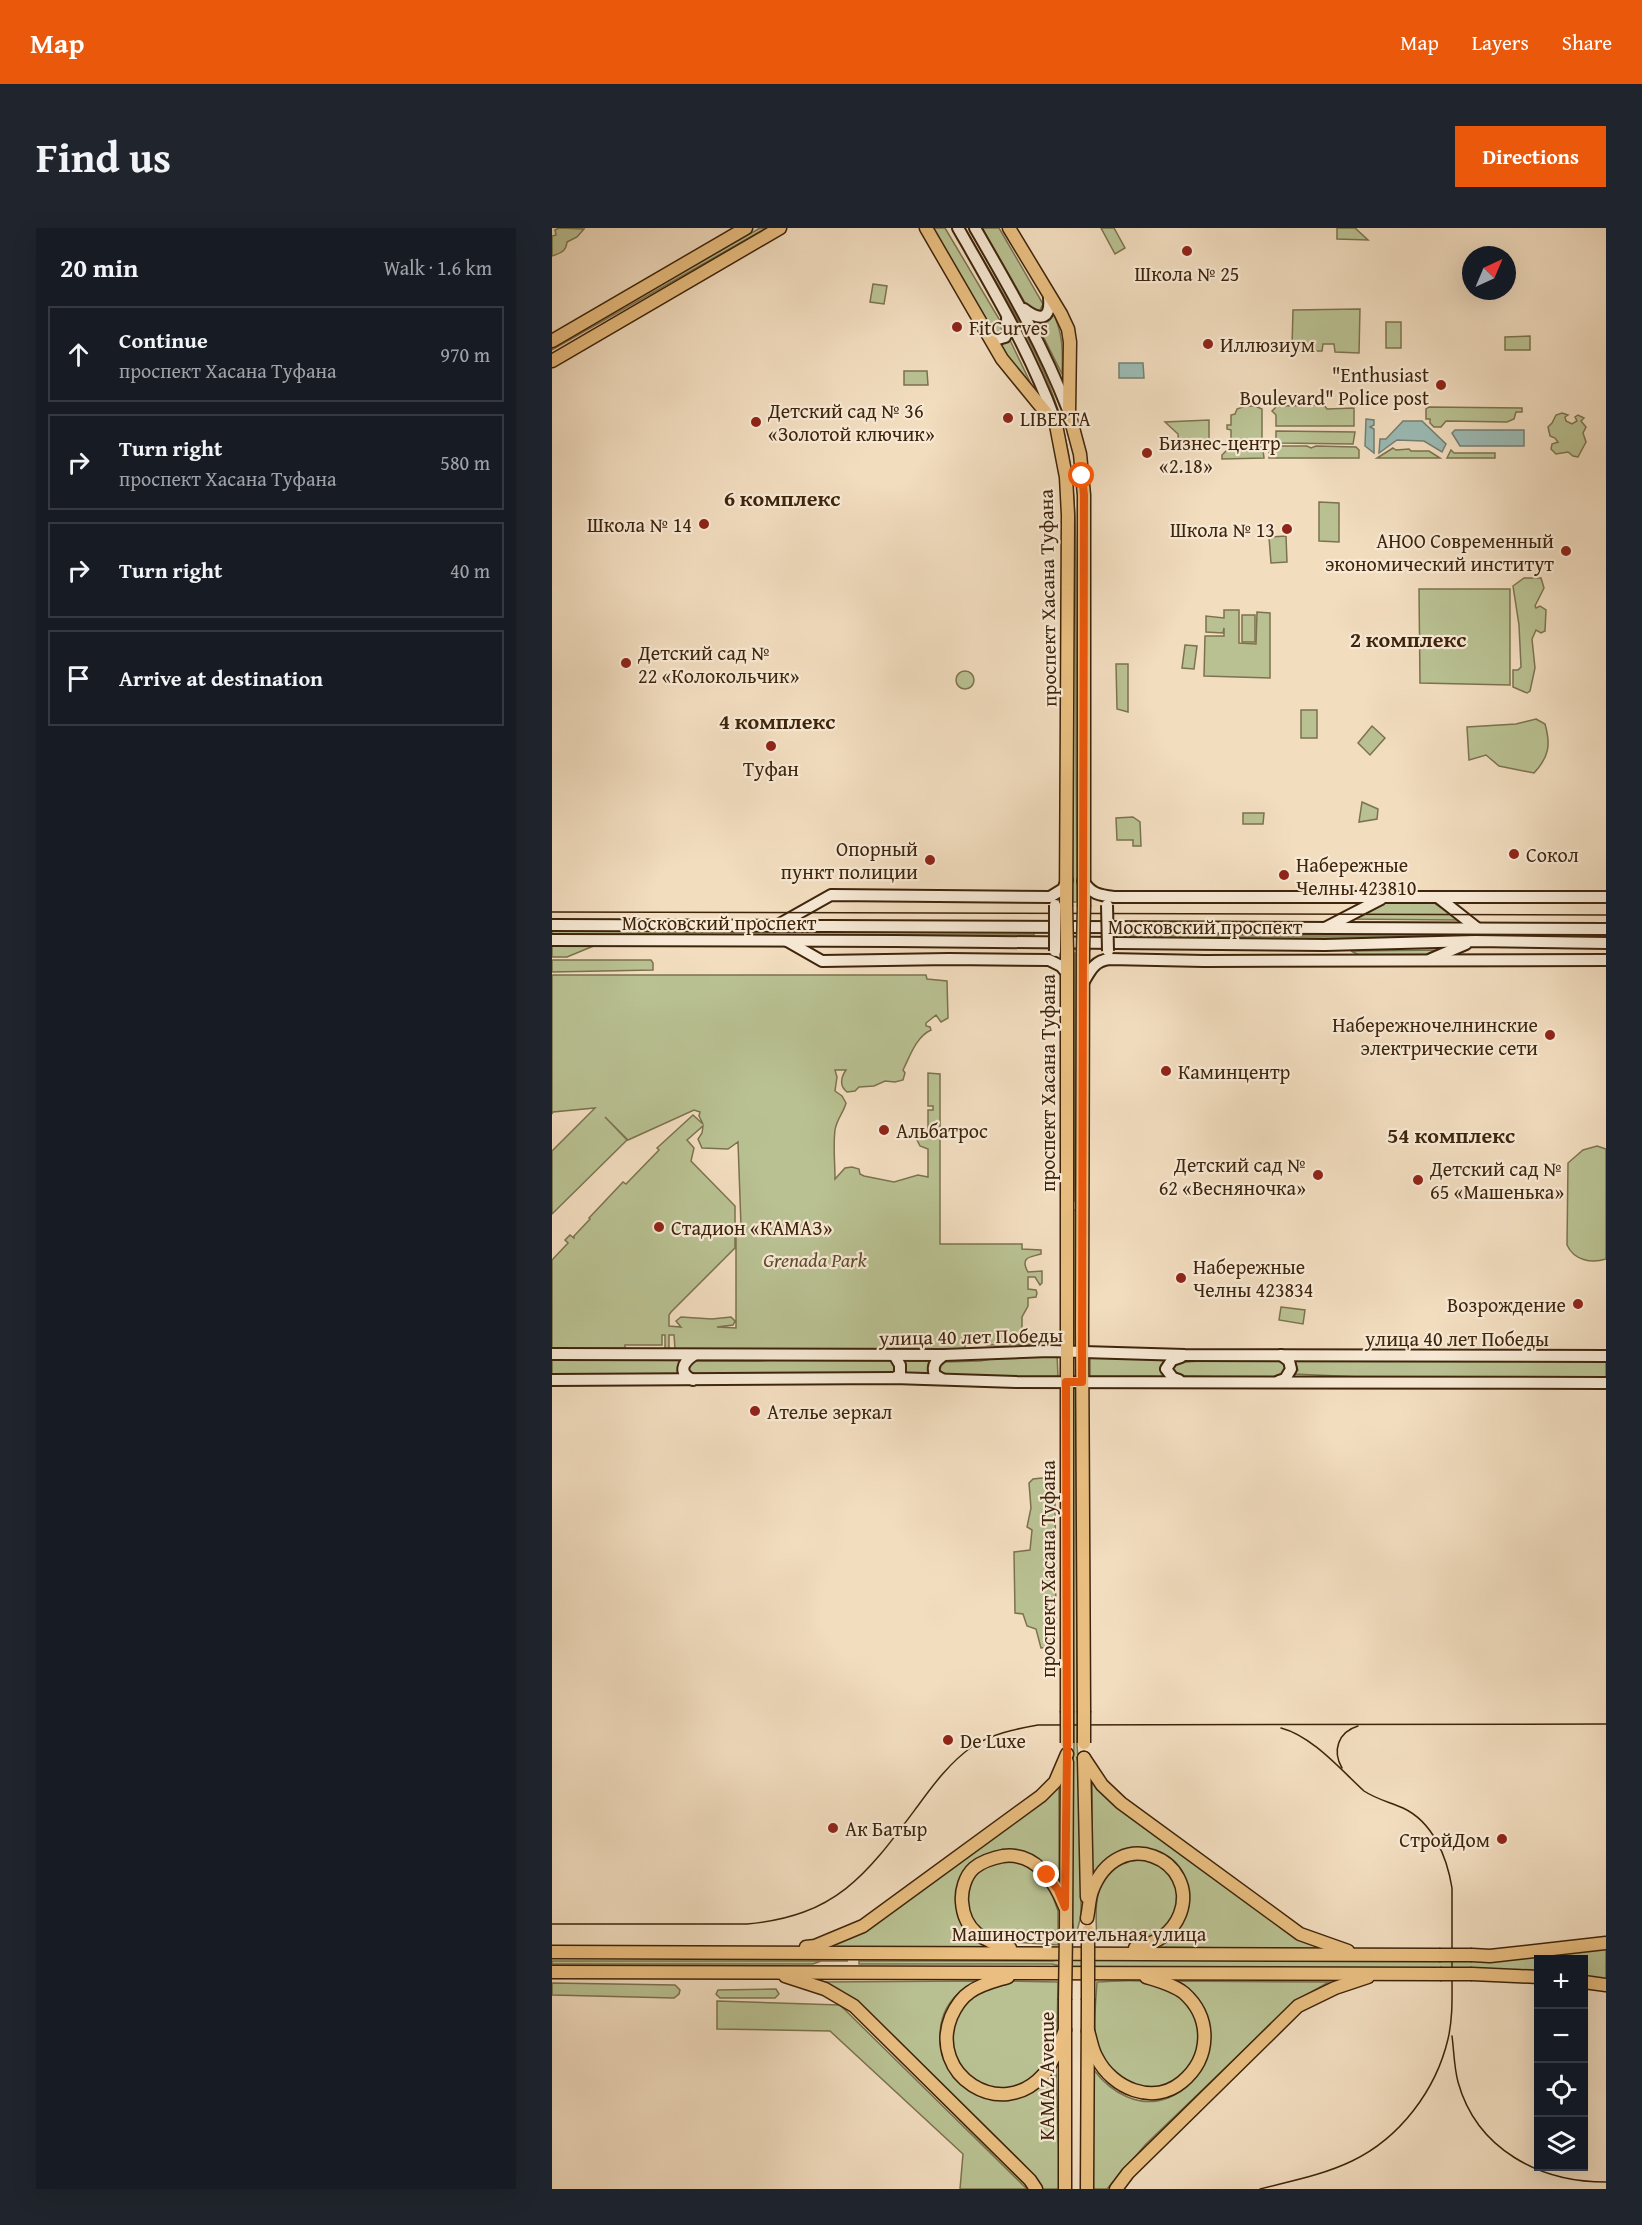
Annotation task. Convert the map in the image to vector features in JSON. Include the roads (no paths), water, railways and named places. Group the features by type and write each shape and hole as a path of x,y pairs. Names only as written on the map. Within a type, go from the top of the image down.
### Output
{"main road":[{"path":"552,341 746,228"},
{"path":"552,361 780,228"},
{"path":"926,228 1002,358 1056,425"},
{"name":"проспект Хасана Туфана","path":"958,228 1006,313 1040,381 1056,425 1066,477 1068,515 1067,880 1057,902 1057,954 1066,972 1066,1964"},
{"name":"проспект Хасана Туфана","path":"975,228 1054,373 1069,413 1080,454 1084,495 1082,1382 1088,2031"},
{"path":"1009,228 1068,329 1070,342 1069,413"},
{"path":"1019,305 1033,316 1041,317 1047,315 1050,309 1049,297"},
{"path":"988,334 998,339 1005,337 1008,331 1006,313"},
{"path":"1083,881 1089,890 1097,895 1119,897 1606,897"},
{"path":"776,926 831,895 1057,902"},
{"path":"1116,960 1110,956 1108,951 1107,905 1110,900 1119,897"},
{"path":"1324,928 1384,898"},
{"path":"1439,898 1477,928"},
{"name":"Московский проспект","path":"552,925 1606,929"},
{"name":"Московский проспект","path":"552,940 1325,945 1475,941 1606,943"},
{"path":"786,941 822,961 1057,954 1066,972"},
{"path":"1428,961 1475,941"},
{"path":"1325,945 1365,961"},
{"path":"1083,983 1093,966 1100,960 1606,960"},
{"path":"1066,1198 1072,1207 1079,1206 1083,1198"},
{"name":"улица 40 лет Победы","path":"552,1354 944,1355 1082,1352 1185,1355 1606,1356"},
{"path":"693,1380 685,1375 682,1366 694,1355"},
{"path":"894,1355 901,1368 900,1375 894,1378"},
{"path":"943,1379 935,1375 934,1368 937,1361 944,1355"},
{"path":"1184,1381 1173,1378 1166,1369 1172,1360 1185,1355"},
{"path":"1279,1382 1285,1379 1291,1369 1289,1361 1281,1355"},
{"name":"улица 40 лет Победы","path":"552,1380 894,1378 1066,1382 1606,1383"},
{"path":"770,1952 815,1946 863,1926 1041,1796 1055,1782 1067,1748"},
{"path":"1084,1758 1102,1785 1121,1803 1300,1934 1361,1955"},
{"path":"1087,1918 1092,1892 1102,1872 1116,1858 1132,1852 1153,1856 1168,1865 1179,1878 1184,1895 1183,1907 1176,1925 1160,1940 1118,1952"},
{"path":"1026,1952 1000,1946 978,1936 963,1918 961,1890 973,1869 990,1858 1012,1855 1032,1861 1047,1875 1058,1890 1065,1907"},
{"name":"Машиностроительная улица","path":"552,1952 1118,1952 1490,1956 1606,1943"},
{"name":"KAMAZ Avenue","path":"1065,2189 1066,1964"},
{"name":"Машиностроительная улица","path":"552,1972 1472,1974 1534,1977"},
{"path":"772,1972 825,1989 854,2006 1030,2180 1036,2189"},
{"path":"1025,1973 987,1983 969,1992 955,2008 948,2025 946,2046 953,2067 967,2083 986,2092 1006,2095 1028,2088 1044,2074 1065,2030"},
{"path":"1088,2031 1096,2056 1105,2070 1116,2081 1131,2090 1148,2093 1166,2090 1182,2083 1195,2068 1204,2050 1206,2037 1204,2023 1196,2005 1182,1992 1161,1981 1128,1973"},
{"path":"1116,2189 1128,2174 1298,2006 1335,1988 1379,1974"},
{"path":"1588,1983 1606,1985"},
{"path":"1087,2189 1088,2031"}],"water":[{"path":"1119,363 1143,363 1144,378 1119,378"},
{"path":"1366,419 1374,420 1374,425 1370,427 1374,429 1374,453 1365,446"},
{"path":"1403,421 1422,421 1446,444 1442,452 1424,441 1397,440 1379,453 1380,439 1386,439"},
{"path":"1455,430 1524,430 1524,446 1460,446 1452,433"}],"tram line":[{"path":"552,912 1606,915"},
{"path":"552,1924 747,1924 804,1912 847,1888 865,1871 942,1774 965,1752 988,1738 1004,1732 1038,1725 1606,1724"},
{"path":"1342,1768 1337,1755 1339,1743 1346,1733 1358,1726"},
{"path":"1260,2189 1341,2166 1369,2151 1400,2126 1414,2111 1435,2076 1448,2039 1452,2007 1452,1888 1437,1842 1423,1822 1414,1814 1364,1791 1315,1746 1293,1732 1281,1728"},
{"path":"1452,2036 1458,2082 1467,2106 1496,2144 1514,2158 1558,2176 1606,2182"}],"place":[{"name":"Школа № 25","path":"1187,251"},
{"name":"FitCurves","path":"957,327"},
{"name":"Иллюзиум","path":"1208,344"},
{"name":"\"Enthusiast Boulevard\" Police post","path":"1441,385"},
{"name":"LIBERTA","path":"1008,418"},
{"name":"Детский сад № 36 «Золотой ключик»","path":"756,422"},
{"name":"Бизнес-центр «2.18»","path":"1147,453"},
{"name":"Школа № 14","path":"704,524"},
{"name":"Школа № 13","path":"1287,529"},
{"name":"АНОО Современный экономический институт","path":"1566,551"},
{"name":"Детский сад № 22 «Колокольчик»","path":"626,663"},
{"name":"Туфан","path":"771,746"},
{"name":"Сокол","path":"1514,854"},
{"name":"Опорный пункт полиции","path":"930,860"},
{"name":"Набережные Челны 423810","path":"1284,875"},
{"name":"Набережночелнинские электрические сети","path":"1550,1035"},
{"name":"Каминцентр","path":"1166,1071"},
{"name":"Альбатрос","path":"884,1130"},
{"name":"Детский сад № 62 «Весняночка»","path":"1318,1175"},
{"name":"Детский сад № 65 «Машенька»","path":"1418,1180"},
{"name":"Стадион «КАМАЗ»","path":"659,1227"},
{"name":"Набережные Челны 423834","path":"1181,1278"},
{"name":"Возрождение","path":"1578,1304"},
{"name":"Ателье зеркал","path":"755,1411"},
{"name":"De Luxe","path":"948,1740"},
{"name":"Ак Батыр","path":"833,1828"},
{"name":"СтройДом","path":"1502,1839"}],"district":[{"name":"6 комплекс","path":"782,498"},
{"name":"2 комплекс","path":"1408,639"},
{"name":"4 комплекс","path":"777,721"},
{"name":"54 комплекс","path":"1451,1135"}],"park label":[{"name":"Grenada Park","path":"815,1259"}]}
